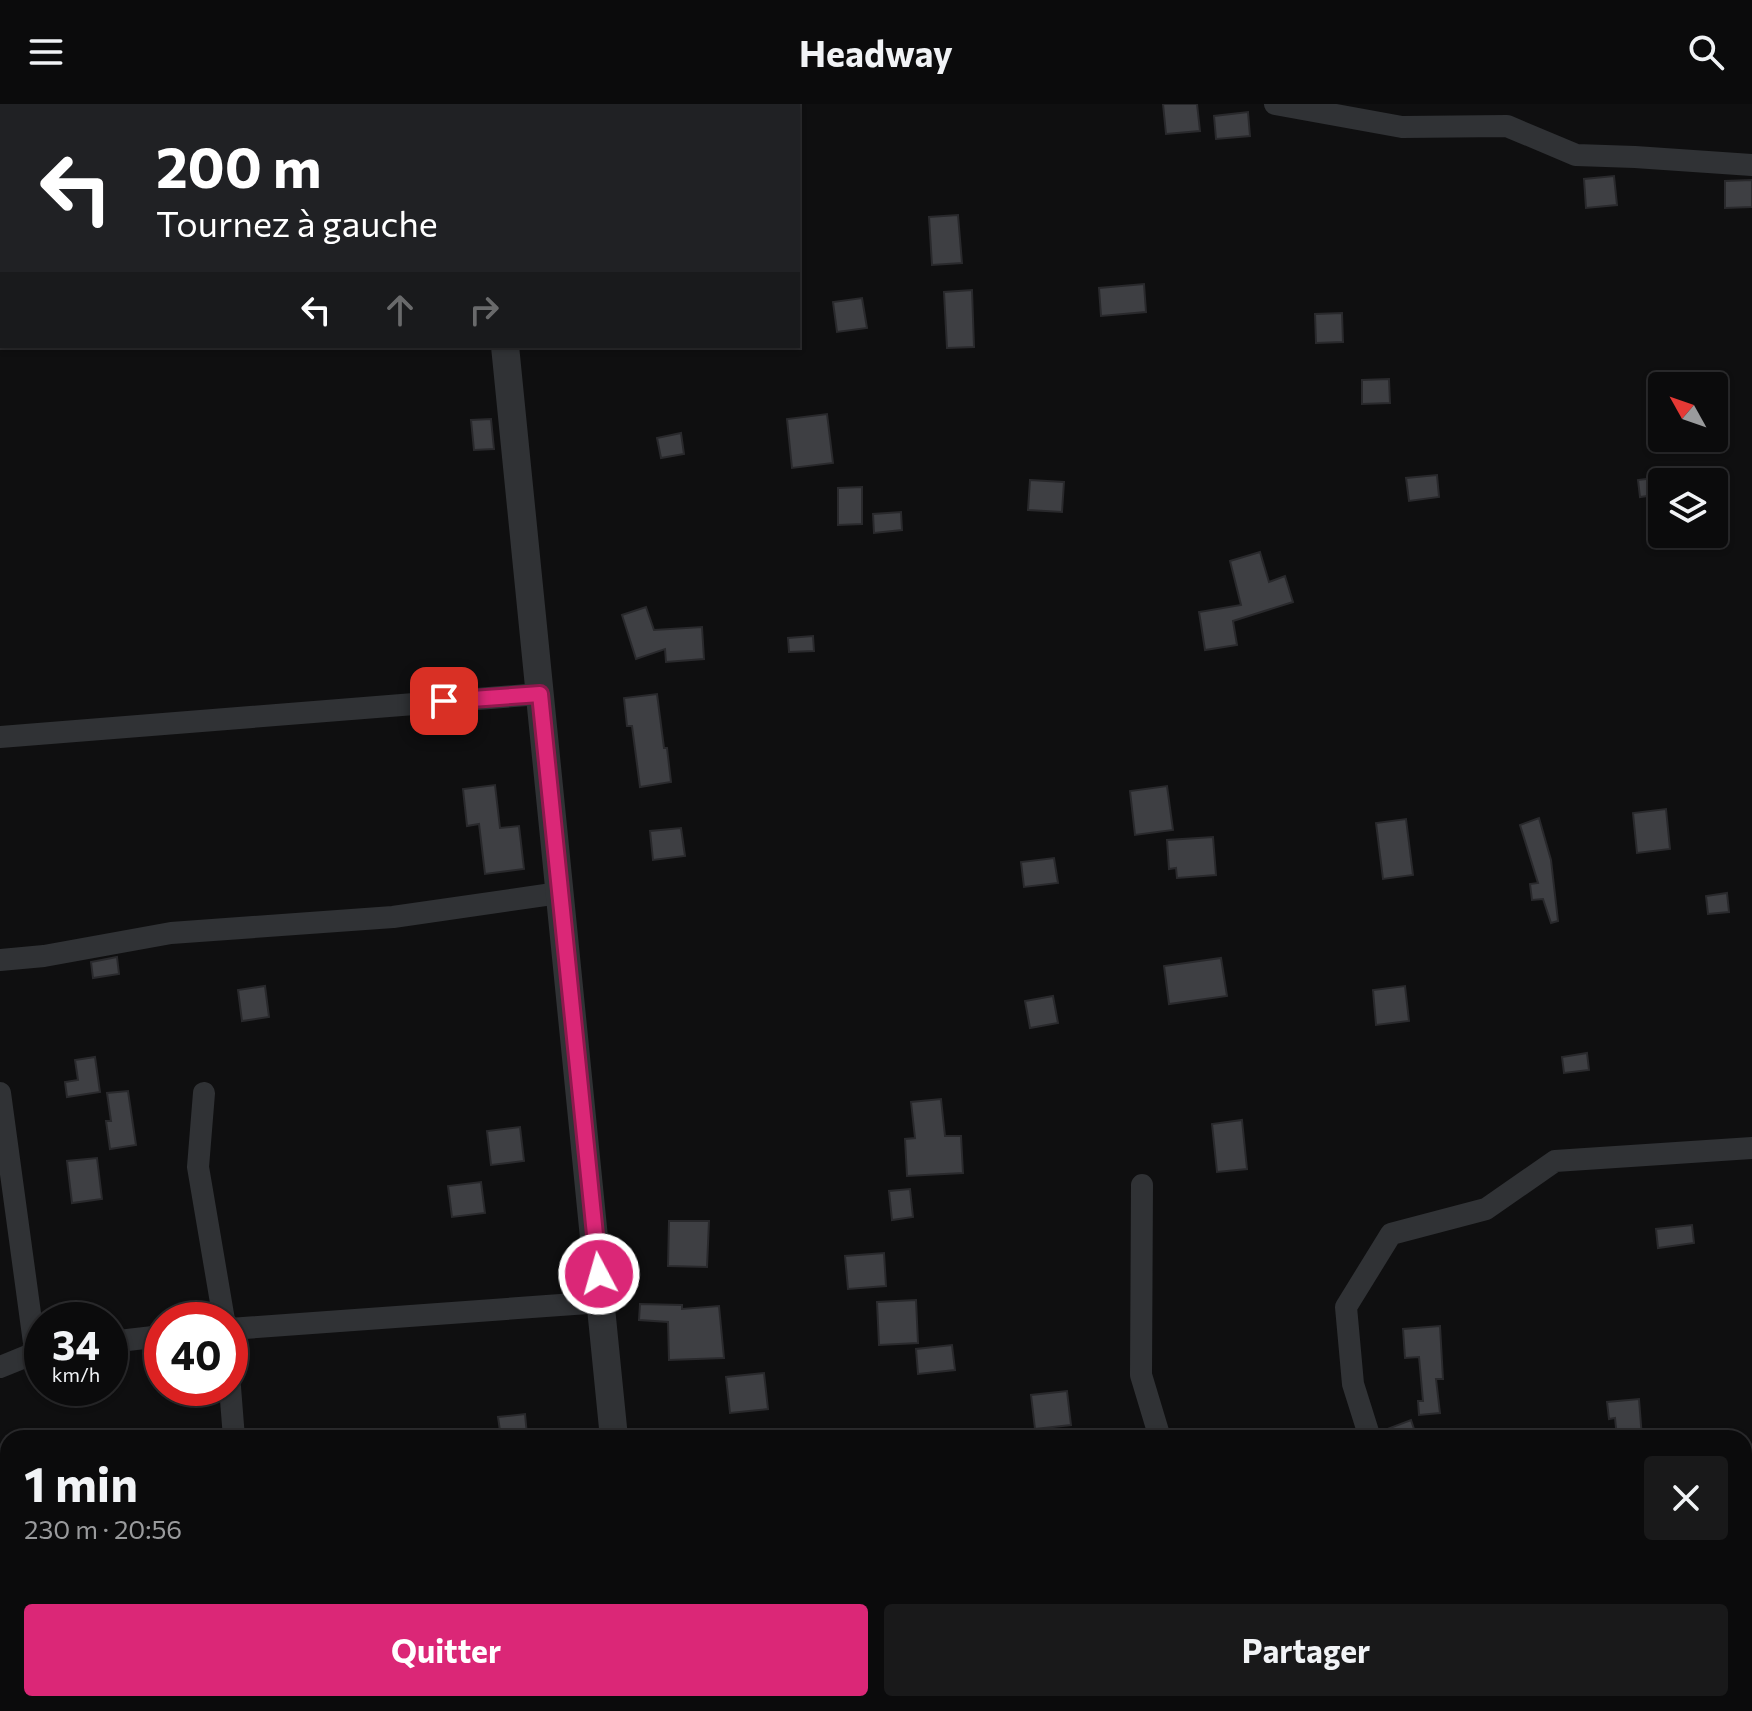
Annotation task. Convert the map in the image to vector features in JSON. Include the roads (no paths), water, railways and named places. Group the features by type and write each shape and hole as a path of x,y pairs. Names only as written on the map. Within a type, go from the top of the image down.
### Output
{"street":[{"path":"1275,104 1402,127 1507,126 1576,155 1752,165"},
{"path":"505,348 613,1430"},
{"path":"0,737 540,694"},
{"path":"0,960 44,956 171,933 393,917 559,893"},
{"path":"0,1093 32,1302"},
{"path":"204,1093 198,1167 221,1302"},
{"path":"1367,1430 1353,1384 1346,1307 1391,1234 1486,1209 1555,1161 1752,1148"},
{"path":"1142,1185 1141,1375 1158,1430"},
{"path":"248,1328 602,1302"},
{"path":"0,1367 24,1357"},
{"path":"231,1406 233,1430"}]}
